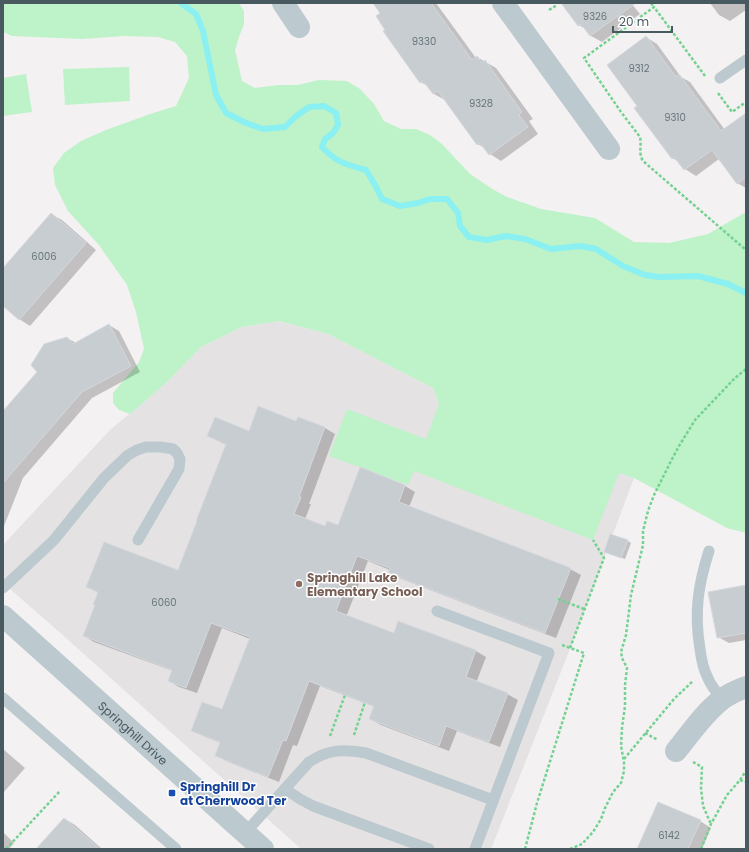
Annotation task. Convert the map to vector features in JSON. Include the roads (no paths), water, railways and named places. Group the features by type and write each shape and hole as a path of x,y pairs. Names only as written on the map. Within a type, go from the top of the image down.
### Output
{"street":[{"path":"283,3 299,26"},
{"path":"503,3 609,149"},
{"name":"Springhill Drive","path":"3,616 263,849"},
{"path":"676,752 710,710 722,699 746,687"}],"lane":[{"path":"716,82 746,60"},
{"path":"3,588 54,540 104,478 128,455 146,447 173,449 180,459 179,469 138,540"},
{"path":"709,551 697,600 697,634 706,675 713,688 722,699"},
{"path":"437,611 549,652 475,849"},
{"path":"3,698 176,849"},
{"path":"245,833 309,762 316,757 338,750 352,750 366,753 493,800"},
{"path":"285,789 313,806 429,849"}],"waterway":[{"path":"181,3 196,14 203,31 216,95 226,113 246,123 263,129 285,127 295,117 309,107 324,106 336,113 338,125 333,133 325,139 322,147 337,160 366,170 382,199 400,206 430,199 447,199 458,213 460,226 469,237 487,240 506,236 525,239 551,249 580,246 596,249 623,266 645,275 659,277 698,276 728,284 746,293"}],"place":[{"name":"Springhill Lake Elementary School","path":"299,584"},
{"name":"Springhill Dr at Cherrwood Ter","path":"172,793"}]}
